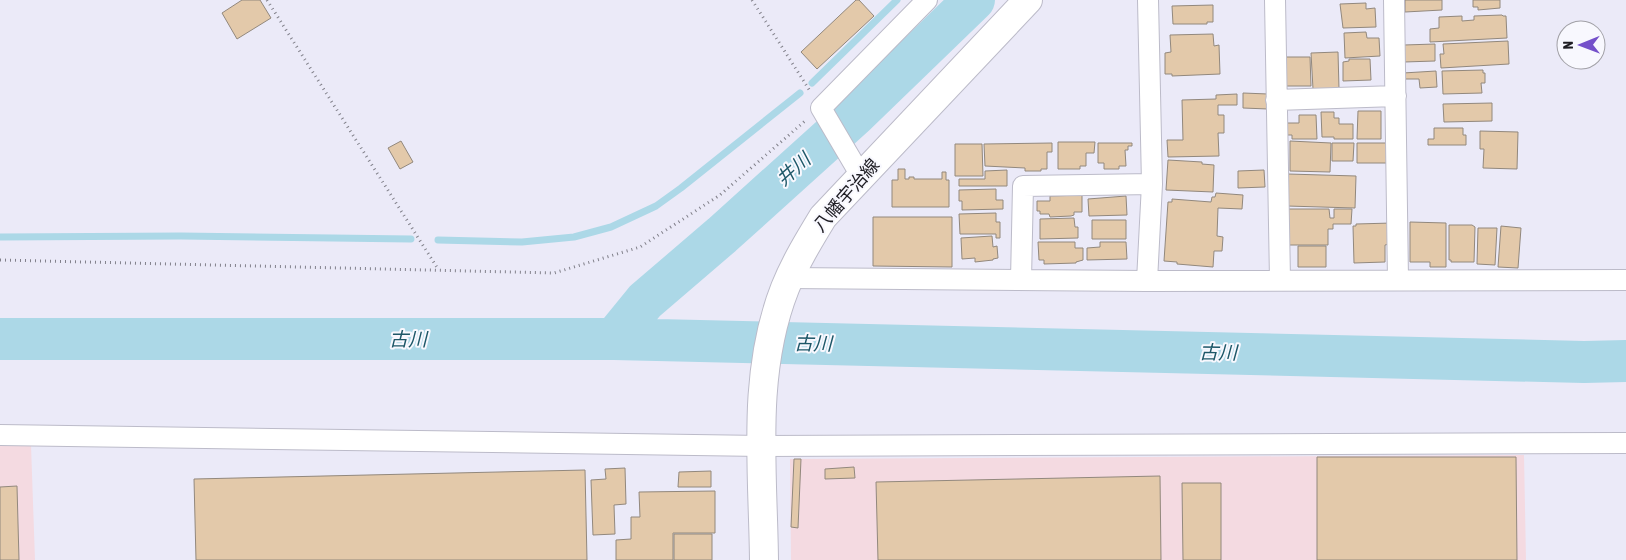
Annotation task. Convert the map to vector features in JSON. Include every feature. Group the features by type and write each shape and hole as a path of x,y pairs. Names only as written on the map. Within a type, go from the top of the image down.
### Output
{"main road":[{"name":"八幡宇治線","path":"764,560 762,401 764,370 774,326 787,283 805,246 854,165 1028,0"}],"street":[{"path":"854,165 821,108 926,0"},
{"path":"1147,281 1152,184 1148,0"},
{"path":"1275,0 1280,280"},
{"path":"1394,0 1398,280"},
{"path":"1276,100 1396,96"},
{"path":"1021,280 1022,186 1152,184"},
{"path":"787,283 1021,280 1626,280"},
{"path":"0,435 1626,443"}],"path":[{"path":"267,0 438,270"},
{"path":"0,260 554,273 640,246 720,195 821,108 752,0"}],"shaded area":[{"path":"0,444 31,445 35,560 0,560"},
{"path":"1524,455 1526,560 791,560 790,459"}],"building":[{"path":"242,0 260,0 271,18 237,39 222,13"},
{"path":"856,0 859,0 874,16 817,69 801,52"},
{"path":"1405,0 1442,0 1442,10 1405,12"},
{"path":"1473,0 1500,0 1500,8 1478,10 1478,7 1473,7"},
{"path":"1366,3 1366,9 1375,8 1376,27 1343,28 1340,4"},
{"path":"1213,5 1213,22 1207,22 1207,24 1173,24 1172,6"},
{"path":"1462,16 1462,21 1474,20 1474,16 1506,16 1507,38 1430,42 1430,29 1439,28 1439,17"},
{"path":"1366,32 1367,38 1379,38 1380,56 1345,58 1344,33"},
{"path":"1213,34 1214,46 1219,45 1220,74 1172,76 1172,74 1165,74 1165,53 1171,52 1170,35"},
{"path":"1508,41 1509,64 1441,68 1440,54 1444,54 1443,44"},
{"path":"1435,44 1435,61 1404,62 1404,45"},
{"path":"1338,52 1339,89 1313,89 1311,53"},
{"path":"1285,57 1310,57 1311,86 1286,86"},
{"path":"1349,59 1370,59 1371,80 1343,81 1343,62 1349,61"},
{"path":"1483,70 1483,73 1485,73 1485,83 1481,83 1482,93 1443,94 1442,71"},
{"path":"1436,71 1437,87 1420,88 1419,79 1403,79 1403,73"},
{"path":"1243,93 1268,94 1268,109 1243,108"},
{"path":"1237,94 1237,105 1218,105 1218,115 1224,115 1224,133 1218,133 1219,156 1168,157 1167,140 1183,140 1182,100 1216,99 1216,95"},
{"path":"1492,103 1492,121 1444,122 1443,104"},
{"path":"1358,111 1381,111 1381,139 1357,139"},
{"path":"1321,112 1334,112 1334,118 1339,118 1339,124 1353,124 1353,139 1322,137"},
{"path":"1299,115 1316,115 1317,139 1292,139 1292,135 1287,135 1287,123 1299,123"},
{"path":"1434,128 1463,128 1463,135 1466,135 1466,145 1428,145 1428,139 1434,139"},
{"path":"1480,131 1518,132 1517,169 1483,168 1484,149 1480,149"},
{"path":"401,141 413,162 400,169 388,148"},
{"path":"1290,141 1331,143 1330,172 1290,171"},
{"path":"1058,142 1095,142 1094,153 1086,153 1086,166 1080,166 1080,169 1058,169"},
{"path":"1052,143 1052,152 1047,152 1047,169 1025,171 1025,168 985,166 984,144"},
{"path":"1098,143 1132,143 1132,146 1128,146 1128,150 1125,150 1126,166 1119,166 1119,169 1104,169 1104,163 1098,163"},
{"path":"1332,143 1354,143 1353,161 1332,161"},
{"path":"1357,143 1392,143 1392,163 1357,163"},
{"path":"955,144 982,144 983,176 955,176"},
{"path":"1168,160 1202,162 1202,164 1214,165 1213,192 1166,190"},
{"path":"898,169 905,169 905,179 914,177 914,179 942,179 942,172 946,172 946,180 949,180 949,207 892,207 892,180 898,180"},
{"path":"1007,170 1007,186 959,186 959,179 985,179 985,171"},
{"path":"1264,170 1265,187 1238,188 1238,171"},
{"path":"1288,174 1356,176 1355,208 1287,206"},
{"path":"996,189 996,200 1003,200 1003,209 962,210 962,201 959,201 959,190"},
{"path":"1216,193 1243,195 1242,209 1218,208 1217,236 1223,237 1222,251 1214,251 1213,267 1164,261 1168,202 1172,202 1172,199 1211,202 1212,197 1215,197"},
{"path":"1082,195 1082,212 1074,212 1074,215 1050,217 1049,214 1040,214 1040,211 1037,211 1037,201 1050,201 1050,196"},
{"path":"1126,196 1127,215 1089,216 1088,199"},
{"path":"1288,209 1329,209 1330,218 1334,218 1334,209 1352,209 1351,224 1333,224 1333,229 1328,229 1328,245 1288,245"},
{"path":"996,213 996,222 1000,222 1000,238 996,238 996,234 960,234 959,214"},
{"path":"873,217 952,217 952,267 873,266"},
{"path":"1074,218 1075,227 1078,227 1078,238 1040,239 1040,219"},
{"path":"1092,220 1126,220 1126,239 1092,239"},
{"path":"1410,222 1446,223 1446,267 1430,267 1430,262 1410,262"},
{"path":"1392,223 1389,244 1385,245 1385,262 1354,263 1353,226 1356,226 1356,224"},
{"path":"1449,225 1472,225 1475,227 1474,262 1451,262 1449,260"},
{"path":"1501,226 1521,228 1518,268 1498,267"},
{"path":"1478,228 1497,228 1495,265 1477,264"},
{"path":"992,236 993,247 997,246 998,258 975,262 975,258 962,259 961,238"},
{"path":"1038,242 1075,242 1075,248 1083,248 1083,260 1076,263 1044,264 1044,260 1039,260"},
{"path":"1100,242 1126,242 1127,259 1087,260 1087,248 1100,247"},
{"path":"1298,246 1326,246 1326,267 1298,267"},
{"path":"1317,457 1516,457 1517,560 1317,560"},
{"path":"794,459 801,459 798,528 791,527"},
{"path":"854,467 855,478 825,479 825,469"},
{"path":"625,468 626,504 614,505 615,534 593,535 591,480 606,479 605,469"},
{"path":"585,470 587,560 196,560 194,479"},
{"path":"711,471 711,487 678,487 679,472"},
{"path":"1160,476 1161,560 878,560 876,482"},
{"path":"1182,483 1221,483 1221,560 1183,560"},
{"path":"17,486 19,560 0,560 0,487"},
{"path":"715,491 715,533 673,533 673,560 616,560 616,540 631,539 631,517 640,517 639,492"},
{"path":"674,534 712,534 712,560 674,560"}],"waterway":[{"path":"812,83 897,0"},
{"name":"井川","path":"614,339 645,301 722,235 855,115 974,0"},
{"path":"438,240 522,242 574,237 611,227 656,206 800,93"},
{"path":"0,237 181,236 411,239"},
{"name":"古川","path":"0,339 614,339 1584,362 1626,361"}]}
